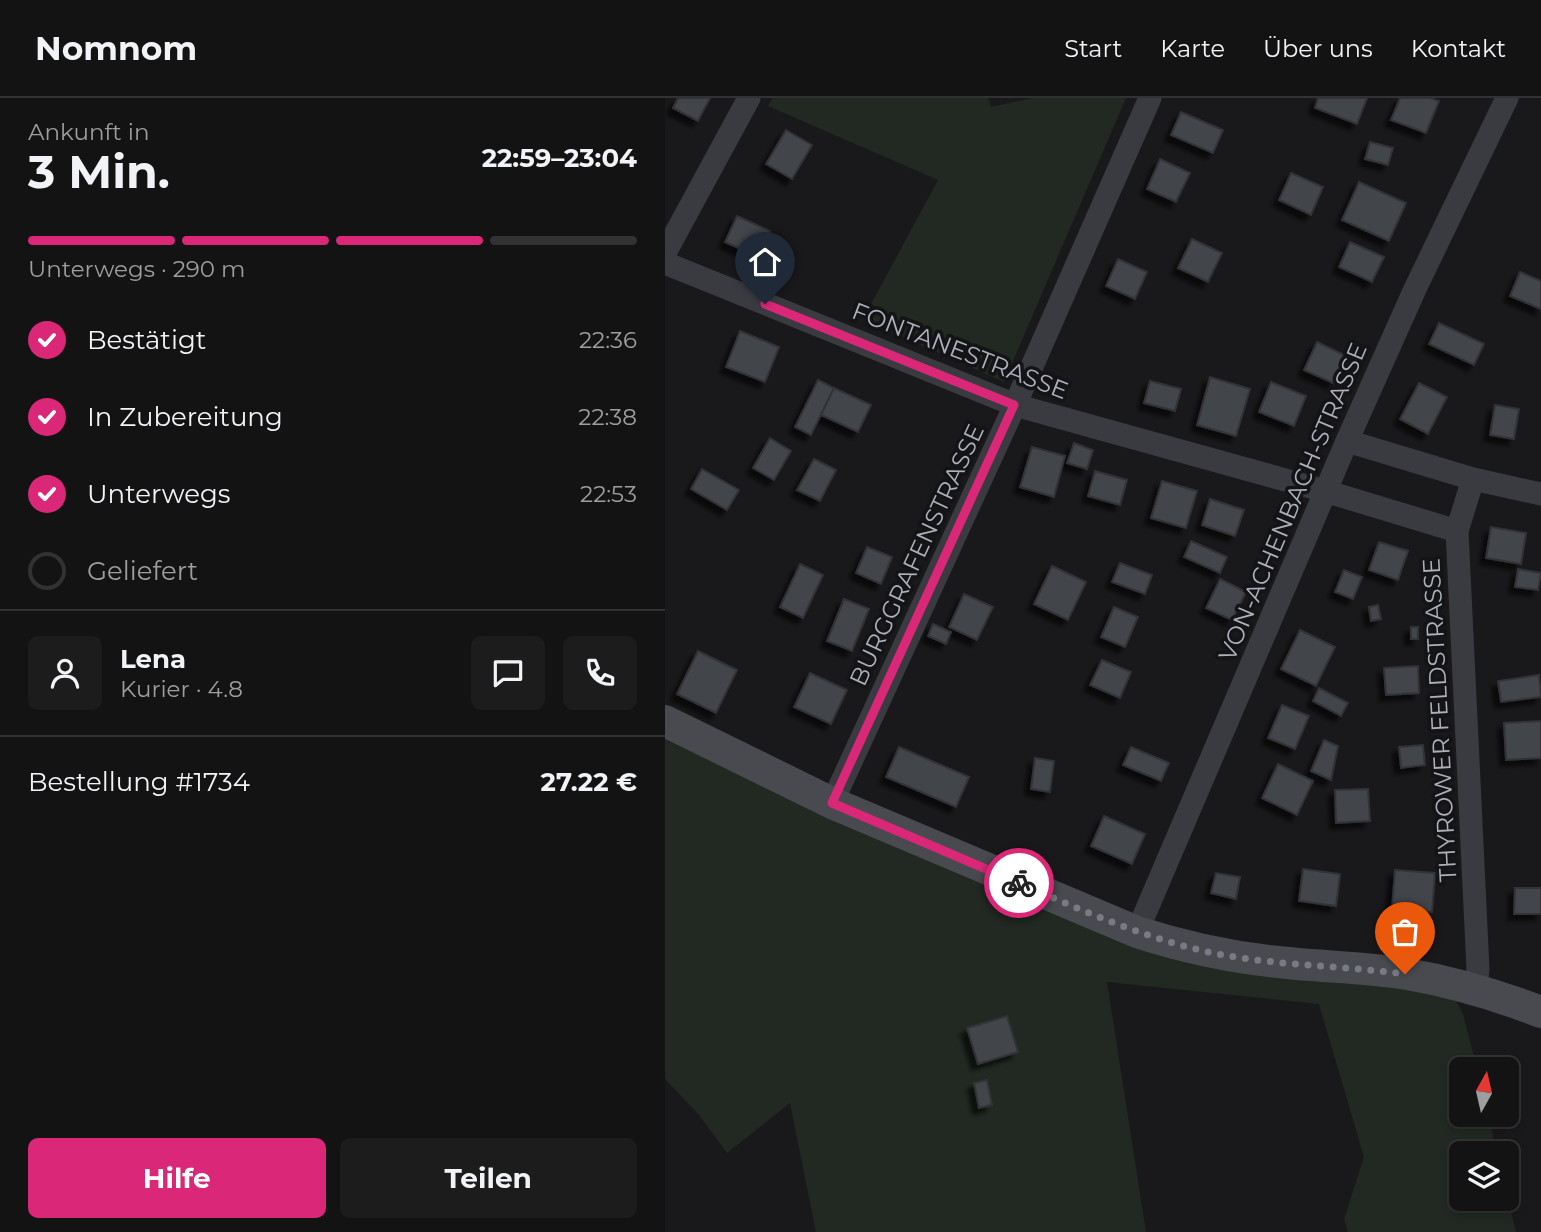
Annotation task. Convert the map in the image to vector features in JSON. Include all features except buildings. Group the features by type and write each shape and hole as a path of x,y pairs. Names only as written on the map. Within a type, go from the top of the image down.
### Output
{"main road":[{"path":"665,721 832,803 1137,932 1171,943 1233,956 1405,974 1476,989 1541,1012"}],"street":[{"path":"665,253 748,98"},
{"name":"BURGGRAFENSTRASSE","path":"832,803 1014,405 1150,98"},
{"name":"VON-ACHENBACH-STRASSE","path":"1137,932 1347,441 1415,289 1507,98"},
{"name":"FONTANESTRASSE","path":"665,263 1014,405 1325,491 1457,531"},
{"path":"1347,441 1473,479 1541,494"},
{"name":"THYROWER FELDSTRASSE","path":"1473,479 1457,531 1478,970 1476,989"}],"shaded area":[{"path":"773,98 988,98 991,107 1032,98 1126,98 1004,382 863,319 938,180 768,106"},
{"path":"665,733 1026,898 1371,981 1454,997 1463,1014 1474,1057 1449,1057 1449,1127 1491,1127 1494,1141 1449,1141 1449,1211 1511,1211 1516,1232 1348,1232 1344,1219 1364,1157 1319,1004 1107,982 1146,1232 816,1232 790,1103 727,1153 699,1115 665,1079"}],"way so far":[{"path":"1019,883 1137,932 1171,943 1247,958 1405,974"}],"route":[{"path":"765,304 1014,405 832,803 1019,883"}]}
